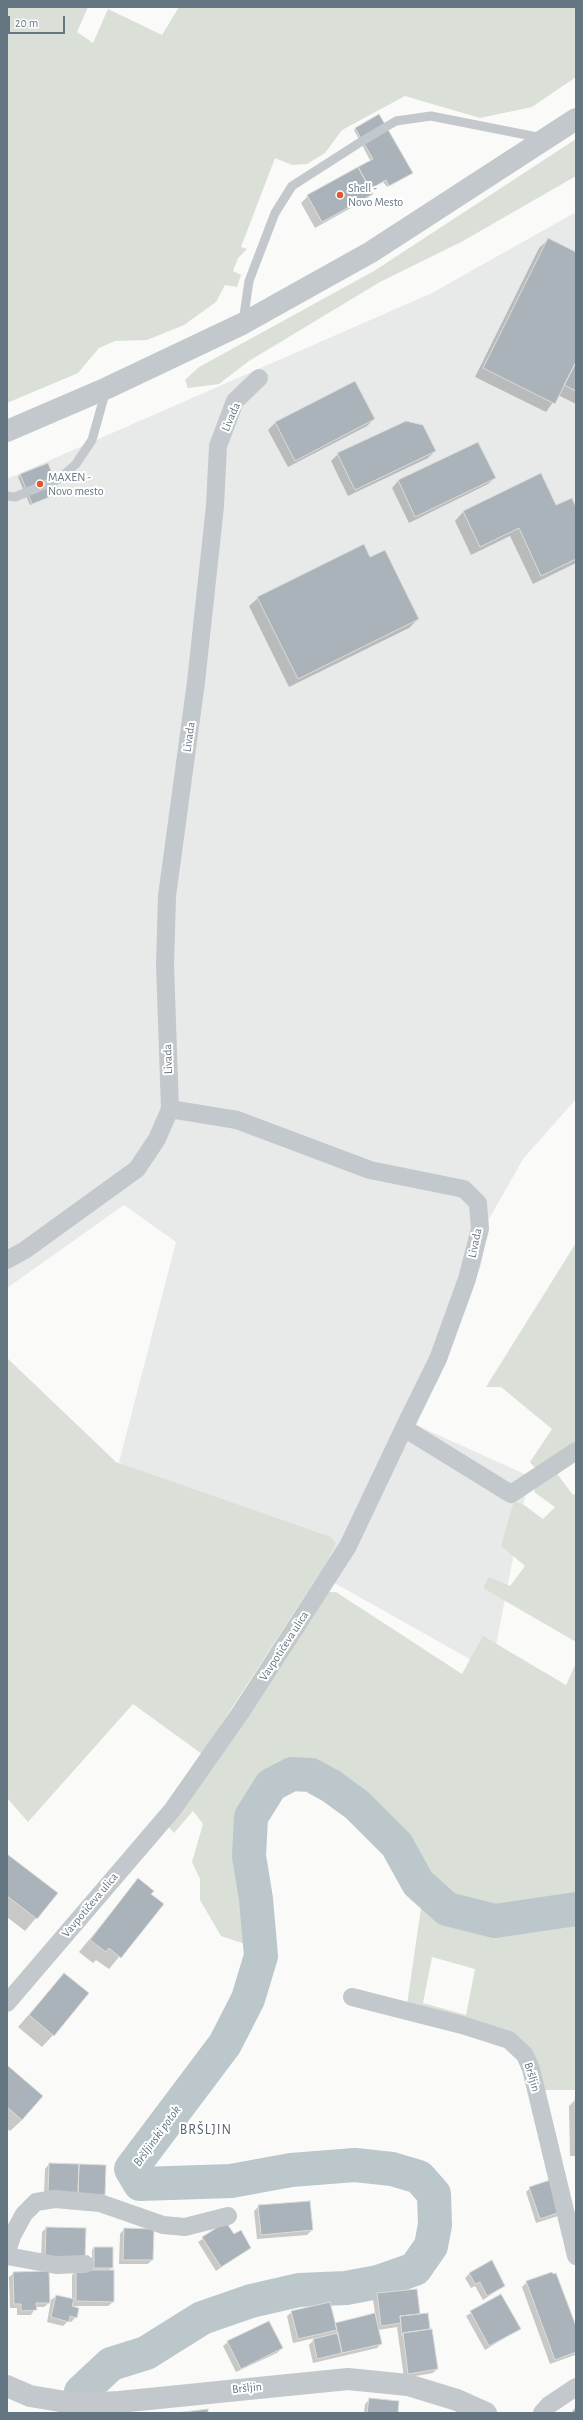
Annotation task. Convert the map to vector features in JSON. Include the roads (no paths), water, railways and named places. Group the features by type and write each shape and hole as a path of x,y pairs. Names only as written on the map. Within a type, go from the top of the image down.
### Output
{"street":[{"path":"7,430 107,388 242,324 371,252 547,139 576,118"},
{"name":"Livada","path":"7,1260 32,1246 137,1169 157,1139 170,1108 165,965 167,896 196,682 215,506 218,446 235,401 259,378"},
{"name":"Livada","path":"170,1108 237,1120 370,1170 464,1189 478,1203 480,1229 467,1279 438,1359 404,1428"},
{"path":"404,1428 511,1494 576,1451"},
{"name":"Vavpotičeva ulica","path":"7,2003 173,1809 241,1712 348,1546 404,1428"},
{"name":"Bršljin","path":"352,1997 462,2024 509,2040 525,2055 531,2069 576,2256"},
{"path":"7,2252 12,2236 24,2214 36,2202 55,2199 100,2203 163,2225 185,2227 228,2216"},
{"path":"7,2256 56,2265 85,2264"},
{"name":"Bršljin","path":"7,2386 30,2396 78,2404 118,2402 348,2379 408,2385 457,2400 486,2413"},
{"path":"542,2413 549,2405 576,2387"}],"lane":[{"path":"242,324 249,281 275,213 292,186 358,143 396,121 431,116 547,139"},
{"path":"7,496 15,497 59,479 76,464 92,440 107,388"}],"waterway":[{"name":"Bršljinski potok","path":"75,2413 81,2392 111,2364 146,2353 202,2318 251,2301 299,2290 346,2288 378,2282 415,2269 431,2246 435,2225 434,2194 419,2177 392,2169 355,2165 291,2170 231,2181 140,2184 131,2169 225,2044 248,1999 261,1956 256,1899 249,1856 251,1817 271,1785 292,1774 311,1775 331,1786 357,1805 397,1845 418,1883 447,1909 495,1921 576,1909"}],"place":[{"name":"Shell - Novo Mesto","path":"340,195"},
{"name":"MAXEN - Novo mesto","path":"40,484"}],"district":[{"name":"BRŠLJIN","path":"206,2130"}]}
